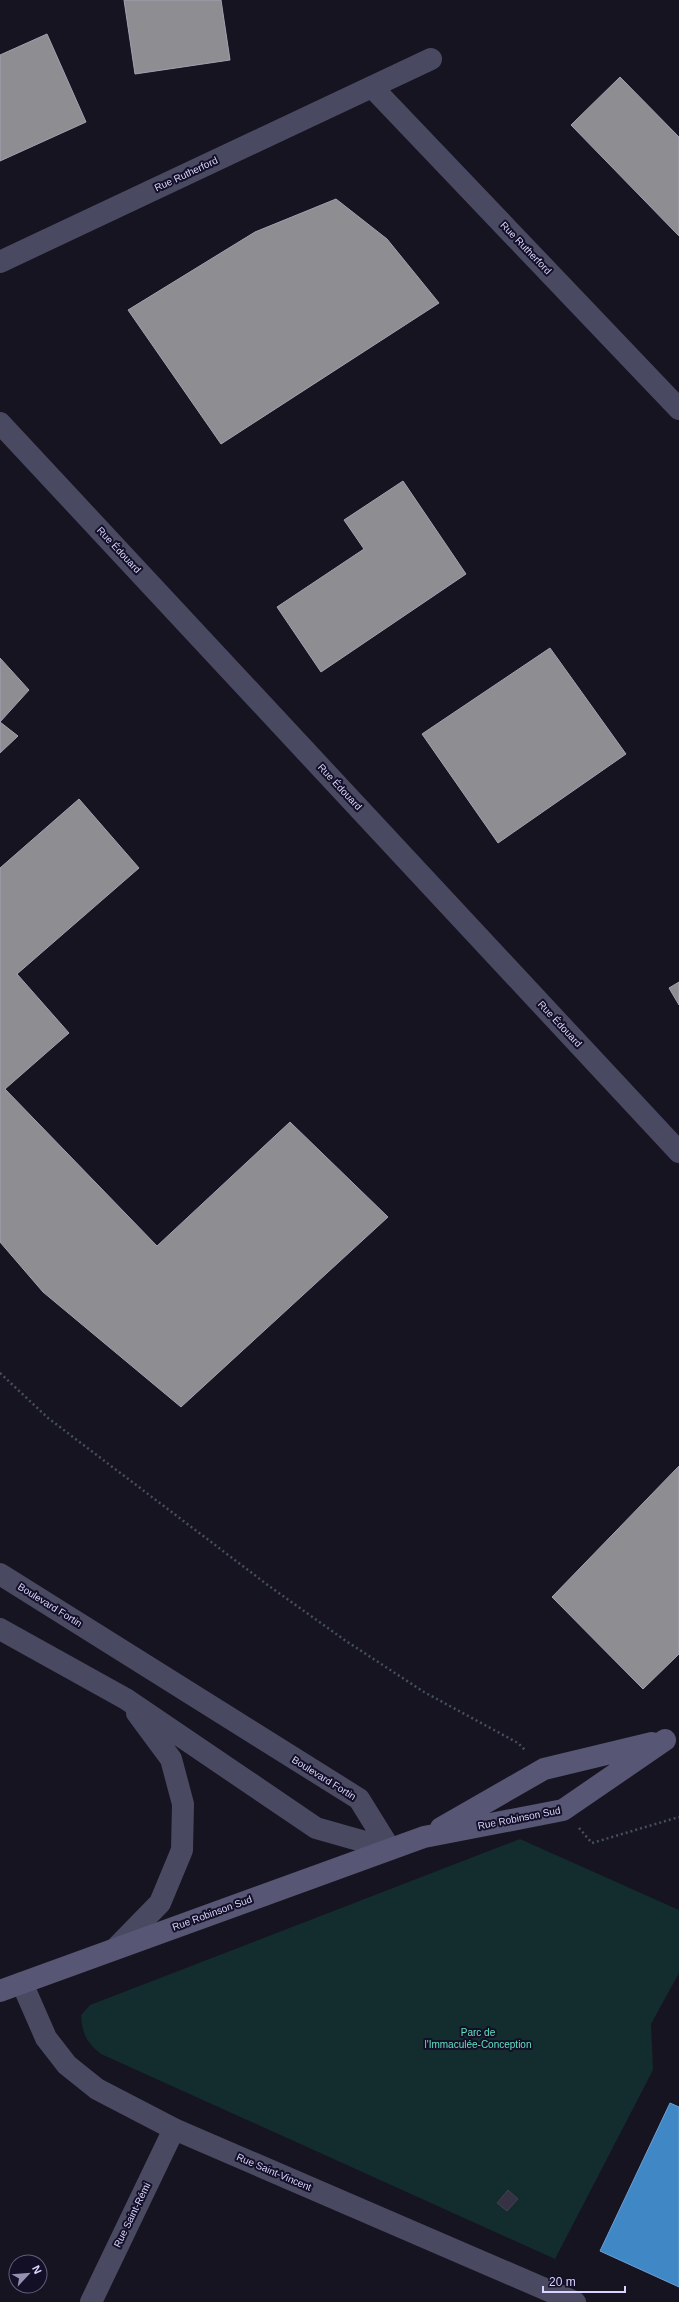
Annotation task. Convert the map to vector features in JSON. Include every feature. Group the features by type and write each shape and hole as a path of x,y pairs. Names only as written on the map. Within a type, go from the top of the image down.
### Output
{"street":[{"name":"Rue Rutherford","path":"0,262 431,59"},
{"name":"Rue Rutherford","path":"372,87 679,409"},
{"name":"Rue Édouard","path":"0,423 679,1152"},
{"name":"Boulevard Fortin","path":"0,1574 359,1799 390,1849"},
{"path":"0,1629 126,1699 316,1828 390,1849"},
{"path":"118,1946 160,1903 182,1850 183,1804 171,1759 126,1699"},
{"name":"Rue Robinson Sud","path":"424,1837 544,1770 672,1737"},
{"name":"Rue Robinson Sud","path":"0,1991 118,1946 424,1837 563,1810 672,1737"},
{"name":"Rue Saint-Vincent","path":"22,1983 46,2038 66,2065 97,2088 174,2129 575,2302"},
{"name":"Rue Saint-Rémi","path":"91,2302 174,2129"}],"path":[{"path":"0,1373 48,1418 269,1586 333,1632 424,1692 518,1743"}],"green space":[{"name":"Parc de l'Immaculée-Conception","path":"520,1839 679,1910 679,1973 651,2024 653,2070 555,2259 101,2054 86,2038 81,2015 90,2005"}],"building: Écoles":[{"path":"670,2103 679,2107 679,2287 600,2251"}],"building: Industrie":[{"path":"124,0 221,0 230,60 135,74"},
{"path":"47,34 86,122 0,161 0,55"},
{"path":"620,77 679,137 679,236 571,125"},
{"path":"336,199 387,239 439,303 221,444 128,310 255,232"},
{"path":"403,481 466,574 321,672 277,607 364,549 344,520"},
{"path":"550,648 626,754 498,843 422,734"},
{"path":"0,658 29,690 0,722"},
{"path":"0,722 18,736 0,753"},
{"path":"79,799 139,868 17,974 69,1033 5,1089 157,1246 290,1122 388,1217 181,1407 43,1292 0,1242 0,868"},
{"path":"679,982 679,1005 669,988"},
{"path":"679,1466 679,1654 643,1689 552,1597"}],"building: Autres":[{"path":"508,2190 518,2199 507,2211 497,2203"}]}
